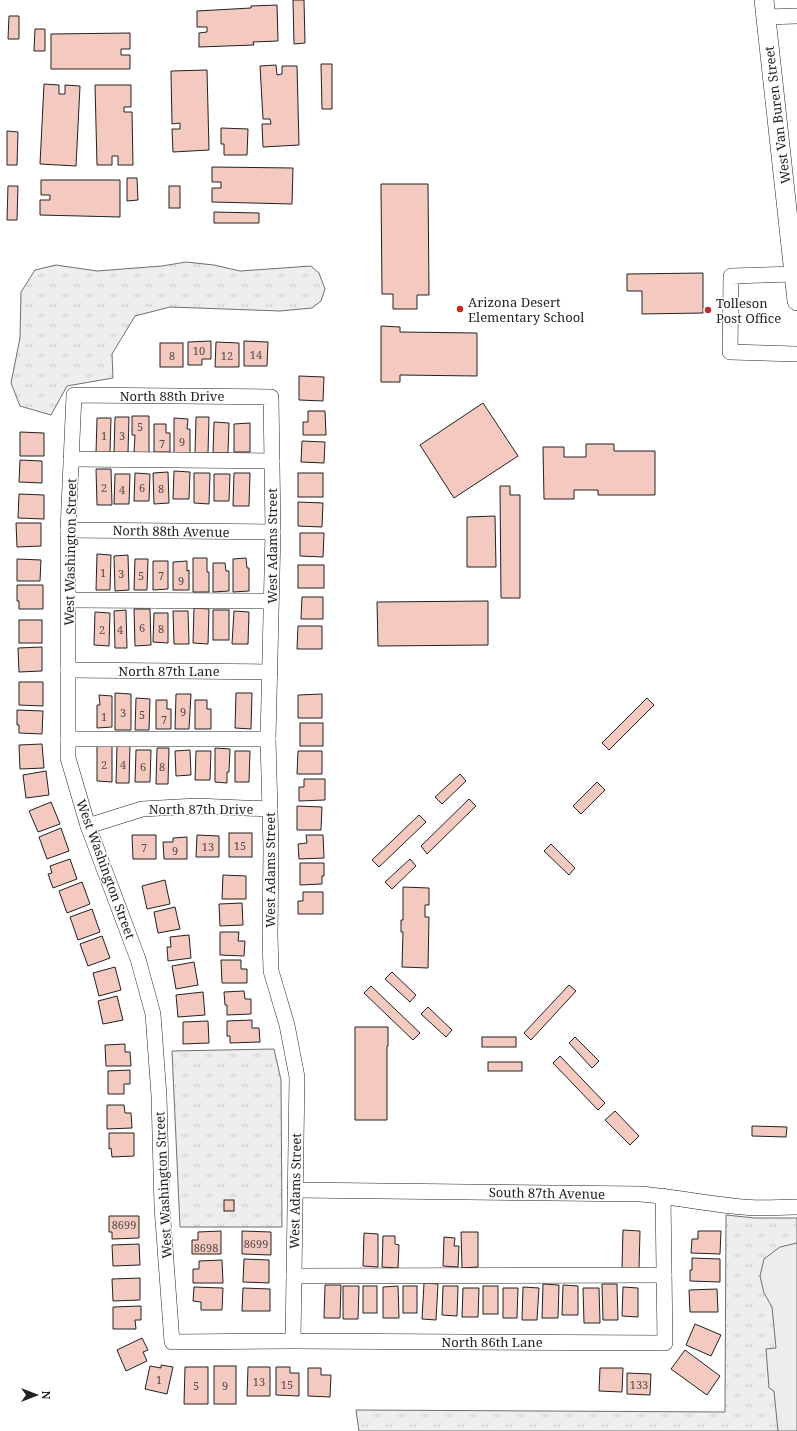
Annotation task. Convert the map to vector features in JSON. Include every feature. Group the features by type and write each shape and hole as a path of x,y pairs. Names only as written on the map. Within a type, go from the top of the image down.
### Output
{"main road":[{"name":"West Van Buren Street","path":"765,8 797,301"}],"street":[{"path":"765,8 797,16"},
{"path":"795,274 731,276 730,352 797,354"},
{"name":"North 88th Drive","path":"74,395 271,397"},
{"name":"West Washington Street","path":"74,395 68,530 68,758 88,826 138,958 153,1014 159,1096 162,1207 172,1342"},
{"name":"West Adams Street","path":"271,397 273,532 268,739 270,809 270,971 287,1025 297,1077 293,1341"},
{"path":"71,459 272,461"},
{"name":"North 88th Avenue","path":"68,530 273,532"},
{"path":"69,600 271,601"},
{"name":"North 87th Lane","path":"68,670 270,672"},
{"path":"68,739 268,739"},
{"name":"North 87th Drive","path":"88,826 142,809 196,806 270,809"},
{"name":"South 87th Avenue","path":"295,1190 641,1194 744,1207 797,1207"},
{"name":"North 86th Lane","path":"172,1342 293,1341 665,1343 663,1196"},
{"path":"294,1276 664,1275"}],"green space":[{"path":"186,262 214,265 240,271 311,266 319,273 325,289 321,301 312,308 280,311 170,307 135,316 112,354 113,378 67,386 51,415 20,406 11,383 20,338 21,292 35,270 56,265 97,271 162,266"},
{"path":"274,1049 281,1080 282,1227 180,1227 172,1051"},
{"path":"726,1215 755,1218 797,1218 797,1431 359,1431 356,1410 725,1412"}],"shaded area":[{"path":"797,1243 797,1431 778,1431 774,1391 769,1388 766,1349 776,1348 772,1307 764,1293 760,1276 764,1259 780,1247"}],"building":[{"path":"293,0 304,0 305,43 294,44"},
{"path":"277,5 278,41 253,42 254,45 199,47 199,33 207,32 207,27 197,27 197,11"},
{"path":"9,16 19,16 19,39 8,39"},
{"path":"35,29 45,29 45,51 34,51"},
{"path":"130,33 130,49 121,49 121,55 130,55 130,69 51,69 51,34"},
{"path":"321,64 332,64 332,109 322,109"},
{"path":"276,65 277,75 282,74 282,66 297,66 299,145 263,147 262,124 271,124 270,119 263,119 260,66"},
{"path":"207,70 209,150 173,152 172,129 180,129 180,123 172,124 171,71"},
{"path":"44,84 59,85 59,94 65,94 65,85 80,86 76,166 40,164"},
{"path":"95,85 131,85 131,107 124,107 124,112 132,112 133,165 118,165 118,156 112,156 112,165 97,165"},
{"path":"221,128 248,129 247,155 224,155 224,144 221,144"},
{"path":"7,131 18,132 17,165 7,165"},
{"path":"212,167 293,168 292,204 212,202 212,188 221,188 221,182 212,182"},
{"path":"127,178 137,178 138,200 127,201"},
{"path":"41,180 120,180 120,217 40,215 40,200 50,200 50,195 41,195"},
{"path":"381,184 428,184 429,295 417,295 417,309 393,309 393,294 382,294"},
{"path":"8,186 18,186 17,220 7,220"},
{"path":"169,186 180,186 180,208 169,208"},
{"path":"214,212 259,213 259,223 214,223"},
{"path":"703,273 703,313 642,314 642,291 627,291 627,274"},
{"path":"381,326 400,327 400,332 477,333 477,376 400,375 400,382 381,382"},
{"path":"211,341 211,359 202,359 202,365 188,365 188,342"},
{"path":"244,341 268,342 267,366 244,366"},
{"path":"216,342 239,343 239,367 215,367"},
{"path":"160,343 183,343 183,367 160,367"},
{"path":"299,376 324,377 323,401 299,400"},
{"path":"483,403 518,456 454,498 420,445"},
{"path":"308,411 325,411 326,435 303,435 303,422 308,422"},
{"path":"132,416 149,416 149,454 134,453 135,435 132,435"},
{"path":"115,417 129,417 128,453 114,453"},
{"path":"196,417 209,417 208,453 195,453"},
{"path":"97,418 111,418 110,453 96,453"},
{"path":"174,418 188,419 187,429 190,429 190,453 174,453"},
{"path":"214,422 229,423 228,453 213,453"},
{"path":"250,423 250,452 234,452 234,424"},
{"path":"154,424 166,424 166,433 170,433 170,452 154,452"},
{"path":"20,432 44,433 44,456 20,456"},
{"path":"302,441 325,442 324,463 301,462"},
{"path":"586,444 614,444 614,451 655,451 655,495 598,495 598,490 574,490 574,499 544,499 543,447 564,447 564,457 586,457"},
{"path":"20,460 42,461 42,483 19,482"},
{"path":"96,469 111,469 112,505 97,505"},
{"path":"174,471 190,472 189,499 173,499"},
{"path":"168,472 169,503 154,504 153,473"},
{"path":"135,473 150,474 149,501 134,501"},
{"path":"194,473 210,473 209,504 194,503"},
{"path":"234,473 250,473 249,506 233,506"},
{"path":"298,473 323,473 323,497 298,497"},
{"path":"115,474 130,474 129,504 114,504"},
{"path":"214,474 230,474 229,501 214,501"},
{"path":"500,486 510,486 510,495 520,495 520,598 501,598"},
{"path":"19,494 44,495 44,519 18,518"},
{"path":"298,502 323,503 322,527 298,526"},
{"path":"495,516 496,567 467,567 467,517"},
{"path":"16,523 41,523 41,546 17,547"},
{"path":"300,533 324,533 323,557 300,556"},
{"path":"97,554 111,555 110,590 96,590"},
{"path":"128,555 129,590 115,591 114,556"},
{"path":"193,558 207,558 209,592 193,592"},
{"path":"246,558 247,568 249,568 249,591 233,592 233,559"},
{"path":"17,559 41,560 40,581 17,581"},
{"path":"135,559 148,559 147,590 134,590"},
{"path":"153,561 168,561 168,589 153,590"},
{"path":"187,561 187,571 189,570 189,590 173,590 173,562"},
{"path":"213,563 225,563 226,571 229,571 229,591 213,592"},
{"path":"298,565 324,565 324,588 298,588"},
{"path":"17,585 43,585 43,609 19,609 19,601 17,601"},
{"path":"302,597 323,597 323,619 301,619"},
{"path":"488,601 488,645 378,646 377,602"},
{"path":"194,608 209,609 208,644 193,643"},
{"path":"134,609 150,609 151,645 135,646"},
{"path":"126,610 127,648 115,648 114,611"},
{"path":"213,610 229,610 229,640 213,640"},
{"path":"173,611 188,611 189,644 174,644"},
{"path":"234,611 249,612 248,644 232,644"},
{"path":"95,612 110,613 109,646 94,645"},
{"path":"154,613 168,613 168,643 153,642"},
{"path":"19,620 42,620 42,643 19,643"},
{"path":"298,626 322,626 322,649 297,649"},
{"path":"42,647 42,671 19,672 18,648"},
{"path":"19,682 43,682 43,706 19,705"},
{"path":"115,693 131,694 131,730 115,730"},
{"path":"236,693 252,693 251,729 235,728"},
{"path":"176,694 191,694 189,729 175,729"},
{"path":"322,694 322,718 298,718 298,695"},
{"path":"99,695 112,696 112,727 97,728 97,705 100,705"},
{"path":"136,698 150,699 149,730 135,730"},
{"path":"647,698 654,705 609,750 602,743"},
{"path":"156,700 167,700 167,709 171,709 171,729 156,729"},
{"path":"195,700 207,700 207,709 211,709 211,729 195,729"},
{"path":"17,710 43,711 42,734 19,733 19,725 17,725"},
{"path":"300,723 323,723 323,746 300,746"},
{"path":"42,744 44,768 20,769 19,745"},
{"path":"117,745 130,746 129,783 116,783"},
{"path":"97,746 112,746 112,782 97,781"},
{"path":"157,748 169,748 168,784 156,784"},
{"path":"215,748 230,749 227,783 215,782"},
{"path":"136,750 151,750 150,782 135,782"},
{"path":"190,750 191,775 176,776 175,751"},
{"path":"196,751 211,751 210,780 195,780"},
{"path":"235,751 250,751 249,782 235,782"},
{"path":"298,751 322,751 322,774 297,774"},
{"path":"46,771 49,795 26,798 23,775"},
{"path":"460,774 466,781 442,804 435,797"},
{"path":"304,779 325,779 325,800 299,801 299,787 304,787"},
{"path":"597,782 605,790 581,814 573,806"},
{"path":"469,799 476,806 427,854 421,846"},
{"path":"51,802 60,824 38,832 29,811"},
{"path":"297,806 322,807 321,830 297,830"},
{"path":"419,815 426,822 379,867 372,860"},
{"path":"61,828 69,851 47,859 39,837"},
{"path":"229,833 252,833 252,857 229,857"},
{"path":"132,835 156,835 156,859 133,859"},
{"path":"197,835 219,836 219,857 196,857"},
{"path":"306,835 323,835 324,858 299,859 298,844 307,843"},
{"path":"187,837 187,859 164,859 163,842 173,842 173,838"},
{"path":"551,844 575,868 569,875 544,851"},
{"path":"70,859 77,879 53,888 48,874 52,873 50,866"},
{"path":"410,859 416,866 392,889 385,882"},
{"path":"300,863 324,863 324,876 322,876 322,884 300,885"},
{"path":"223,875 246,876 246,899 222,899"},
{"path":"165,880 170,904 147,909 142,886"},
{"path":"82,882 90,904 67,913 59,891"},
{"path":"403,887 429,888 429,905 425,905 425,917 429,917 428,968 402,967 403,932 401,932 401,920 403,920"},
{"path":"303,892 323,892 323,914 298,914 298,901 303,901"},
{"path":"242,903 243,925 220,926 219,904"},
{"path":"175,907 180,929 158,933 154,912"},
{"path":"92,909 100,932 78,940 70,917"},
{"path":"220,932 239,932 238,941 245,941 244,956 220,955"},
{"path":"189,935 191,958 168,961 167,947 171,947 170,937"},
{"path":"102,936 110,958 88,966 80,944"},
{"path":"221,960 241,960 241,969 247,969 247,983 222,983"},
{"path":"194,962 198,985 176,989 172,966"},
{"path":"115,967 121,990 99,996 93,973"},
{"path":"392,972 416,995 410,1002 385,979"},
{"path":"569,985 576,991 531,1040 524,1033"},
{"path":"371,986 420,1033 413,1040 364,993"},
{"path":"244,991 245,999 251,999 251,1014 227,1015 227,1005 225,1005 224,992"},
{"path":"203,992 205,1015 178,1017 176,995"},
{"path":"117,996 123,1020 103,1024 98,1001"},
{"path":"428,1007 452,1030 446,1037 421,1014"},
{"path":"252,1020 252,1028 259,1028 260,1042 230,1043 230,1036 227,1036 227,1021"},
{"path":"208,1021 209,1043 183,1044 183,1022"},
{"path":"355,1027 388,1027 387,1120 355,1120"},
{"path":"482,1037 516,1037 516,1047 482,1047"},
{"path":"575,1037 599,1061 592,1068 569,1043"},
{"path":"125,1044 125,1052 130,1052 131,1066 106,1066 105,1045"},
{"path":"560,1056 605,1103 598,1110 553,1063"},
{"path":"488,1062 522,1062 522,1071 488,1071"},
{"path":"130,1070 130,1084 124,1084 124,1094 108,1094 108,1071"},
{"path":"107,1105 124,1105 125,1113 131,1113 132,1128 107,1129"},
{"path":"615,1111 639,1136 630,1145 605,1120"},
{"path":"752,1126 787,1127 786,1137 752,1136"},
{"path":"109,1133 134,1133 134,1156 112,1157 111,1148 109,1149"},
{"path":"224,1200 234,1200 234,1211 224,1211"},
{"path":"109,1216 139,1216 139,1238 112,1239 112,1232 109,1232"},
{"path":"623,1230 640,1231 639,1268 622,1268"},
{"path":"221,1231 221,1254 192,1254 192,1240 198,1240 198,1232"},
{"path":"242,1231 271,1232 271,1255 242,1254"},
{"path":"698,1231 721,1231 720,1254 691,1253 692,1239 698,1239"},
{"path":"461,1232 478,1232 478,1267 462,1268"},
{"path":"364,1233 378,1234 378,1267 363,1266"},
{"path":"383,1236 395,1236 395,1244 399,1245 398,1268 382,1267"},
{"path":"444,1237 455,1238 454,1246 459,1246 458,1267 443,1266"},
{"path":"139,1244 140,1265 113,1266 112,1245"},
{"path":"692,1258 720,1259 720,1282 690,1281"},
{"path":"244,1259 269,1260 269,1283 243,1282"},
{"path":"222,1260 223,1283 193,1283 193,1269 199,1269 199,1261"},
{"path":"140,1278 140,1300 113,1301 112,1279"},
{"path":"424,1283 438,1284 436,1320 422,1319"},
{"path":"543,1284 559,1285 558,1318 542,1318"},
{"path":"602,1284 617,1284 618,1320 603,1320"},
{"path":"325,1285 341,1285 340,1318 324,1318"},
{"path":"563,1285 578,1286 578,1315 562,1315"},
{"path":"343,1286 359,1286 358,1319 343,1319"},
{"path":"363,1286 377,1286 377,1313 363,1313"},
{"path":"398,1286 399,1318 383,1318 383,1287"},
{"path":"403,1286 417,1286 417,1313 403,1313"},
{"path":"443,1286 458,1286 457,1316 442,1315"},
{"path":"483,1286 498,1286 498,1314 483,1314"},
{"path":"194,1287 223,1288 222,1310 201,1310 201,1302 193,1301"},
{"path":"523,1287 539,1288 537,1320 522,1320"},
{"path":"623,1287 638,1288 638,1317 622,1316"},
{"path":"243,1288 270,1289 270,1311 242,1311"},
{"path":"463,1288 479,1288 478,1317 462,1317"},
{"path":"503,1288 518,1288 517,1318 503,1318"},
{"path":"583,1288 599,1288 600,1323 584,1323"},
{"path":"717,1289 718,1312 690,1312 689,1290"},
{"path":"141,1306 141,1320 135,1320 136,1329 113,1329 113,1307"},
{"path":"695,1324 721,1335 711,1356 686,1345"},
{"path":"142,1338 148,1350 143,1352 147,1361 126,1371 117,1350"},
{"path":"685,1350 720,1376 707,1395 671,1369"},
{"path":"161,1365 173,1367 167,1394 145,1389 150,1366 161,1368"},
{"path":"214,1366 236,1366 236,1404 214,1404"},
{"path":"185,1367 208,1367 208,1404 184,1404"},
{"path":"248,1367 270,1367 270,1396 247,1396"},
{"path":"276,1367 290,1367 290,1373 299,1373 299,1396 276,1395"},
{"path":"308,1368 321,1368 321,1375 331,1375 330,1397 308,1396"},
{"path":"600,1368 623,1368 622,1392 599,1391"},
{"path":"627,1373 651,1374 650,1395 627,1394"}],"place":[{"name":"Arizona Desert Elementary School","path":"460,309"},
{"name":"Tolleson Post Office","path":"708,310"}]}
